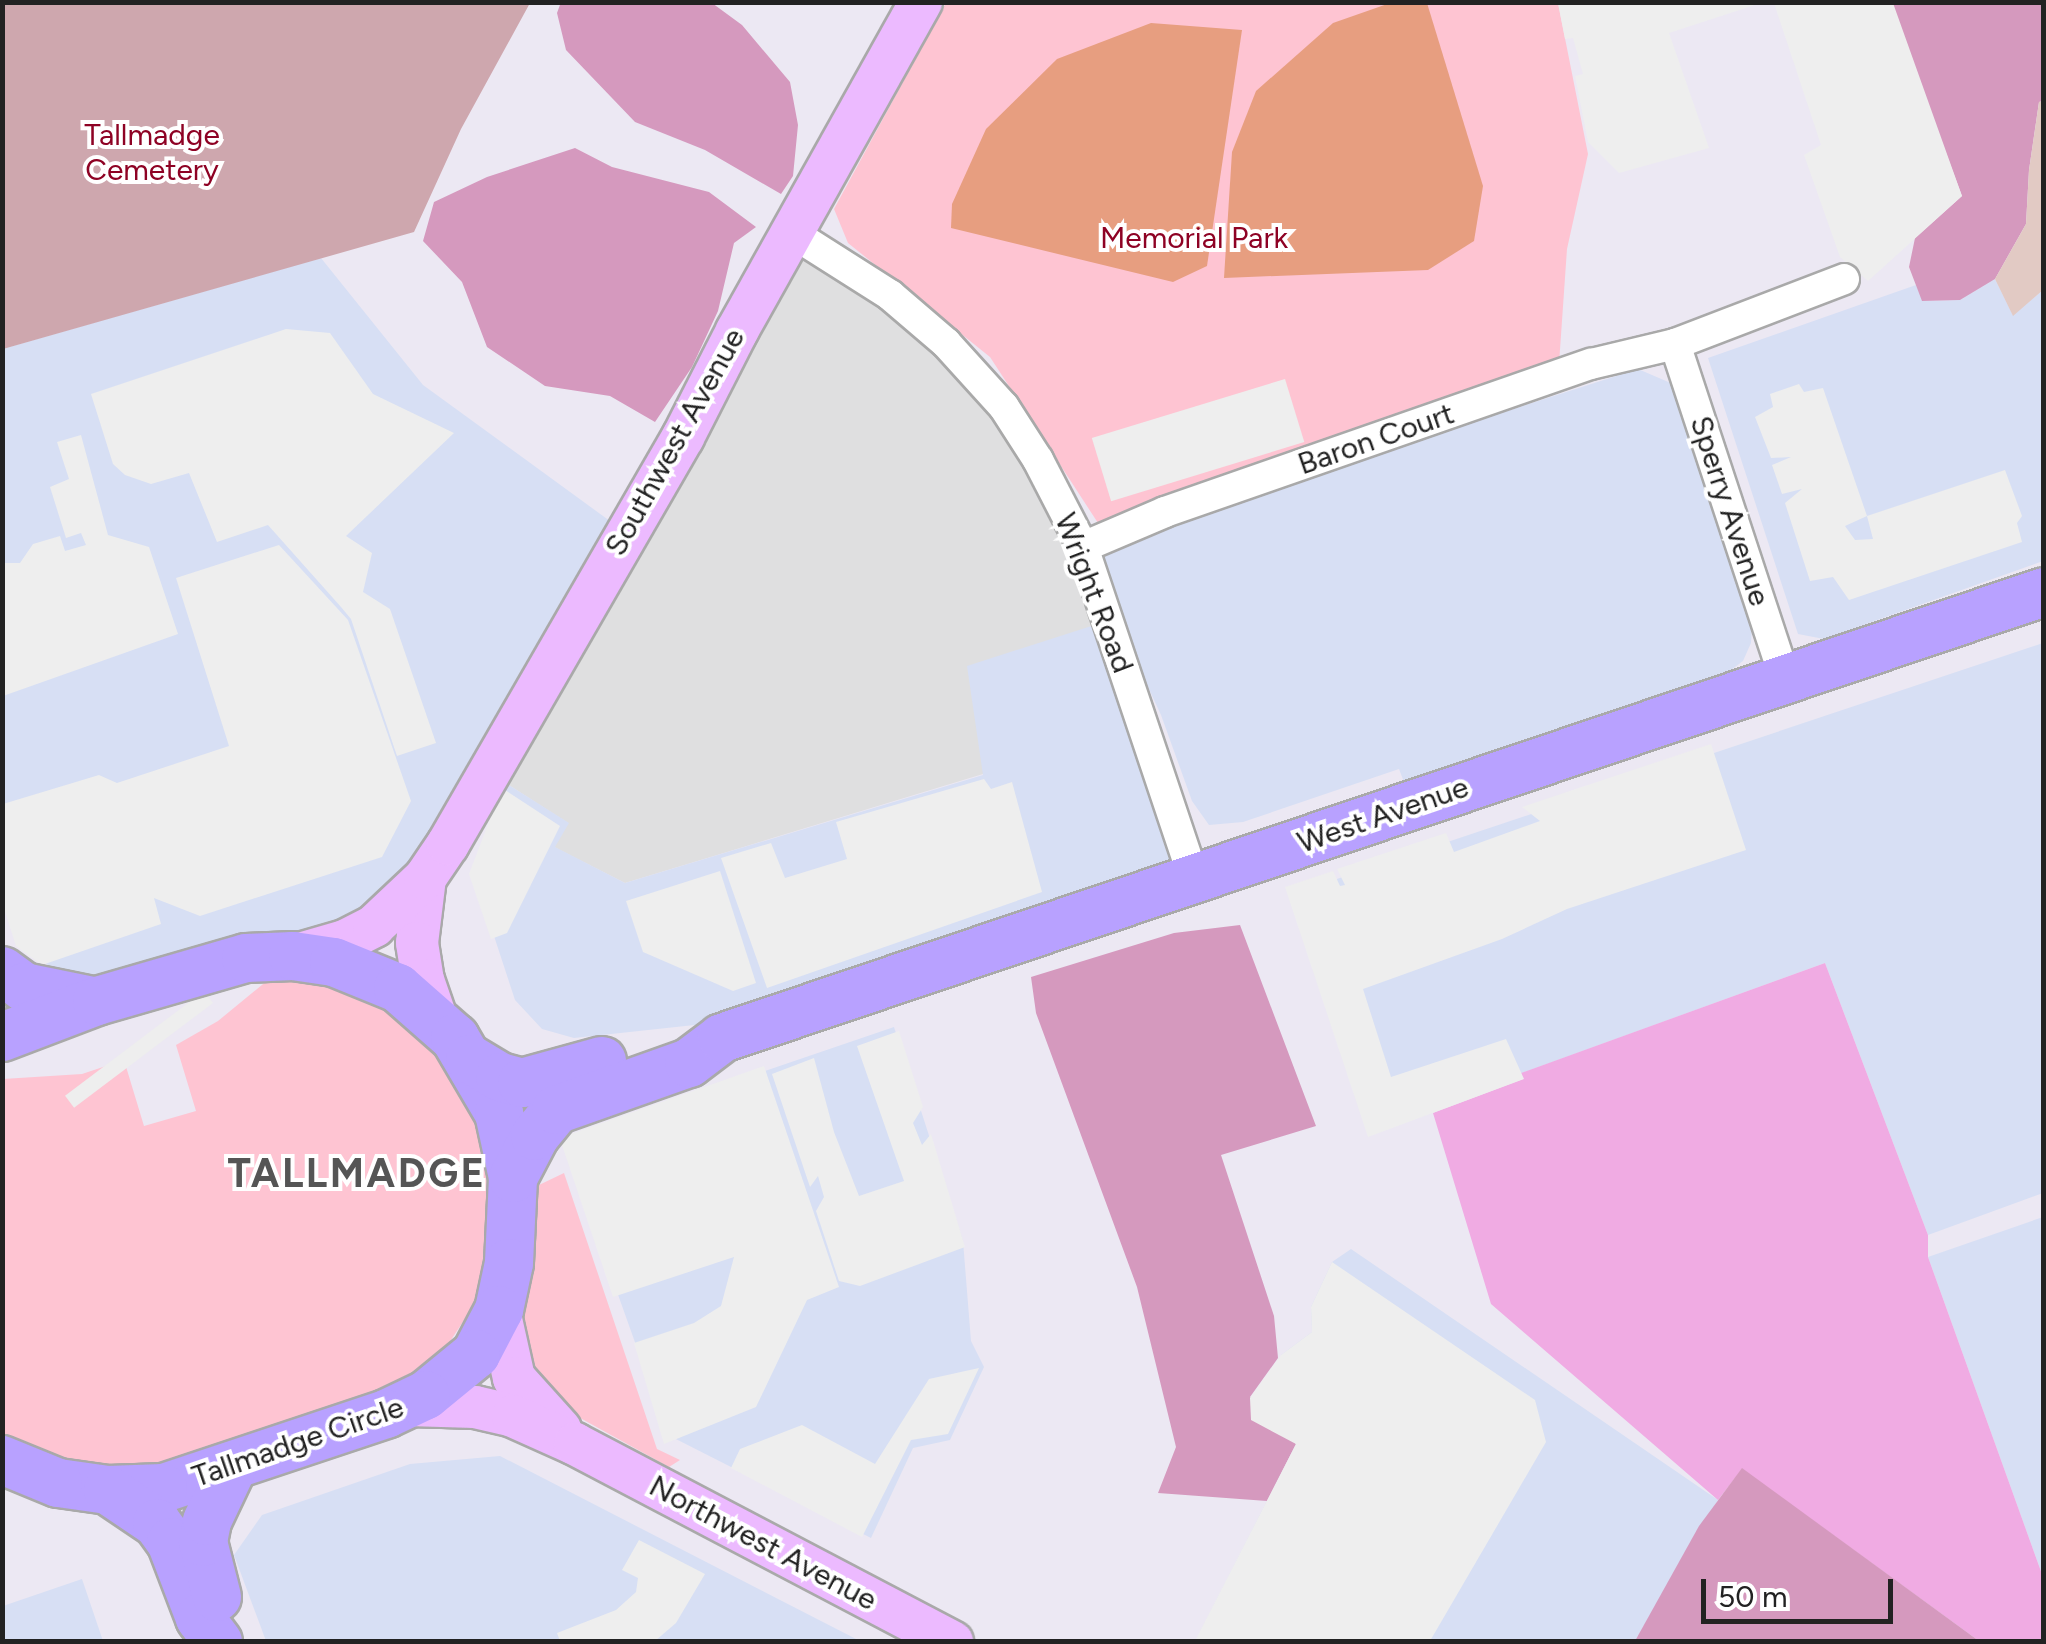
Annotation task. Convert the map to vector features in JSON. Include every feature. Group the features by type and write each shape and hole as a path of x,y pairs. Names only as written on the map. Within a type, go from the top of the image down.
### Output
{"main road":[{"name":"West Avenue","path":"514,1178 534,1136 556,1110 688,1064 722,1038 2044,592"},
{"name":"Tallmadge Circle","path":"2,1036 96,1002 246,958 293,956 334,962 398,988 436,1018 470,1059 499,1113 514,1178 510,1252 499,1310 464,1368 409,1405 232,1468 163,1488 108,1490 58,1482 2,1460"},
{"path":"2,971 24,987 96,1002"},
{"name":"West Avenue","path":"470,1059 510,1081 533,1082 678,1034 722,1038"},
{"path":"221,1642 222,1615 203,1542 207,1521 232,1468"},
{"path":"2,1500 58,1482"},
{"path":"108,1490 157,1523 171,1542 200,1618 221,1642"}],"street":[{"name":"Southwest Avenue","path":"293,956 345,941 374,926 425,878 683,437 737,330 921,2"},
{"name":"Wright Road","path":"794,234 848,266 946,343 1004,407 1083,547 1194,878"},
{"name":"Baron Court","path":"1083,547 1165,512 1591,364 1674,344 1844,279"},
{"name":"Sperry Avenue","path":"1674,344 1785,679"},
{"name":"Southwest Avenue","path":"425,878 418,961 436,1018"},
{"name":"Northwest Avenue","path":"499,1310 514,1378 575,1444"},
{"name":"Northwest Avenue","path":"409,1405 504,1413 575,1444 952,1642"}],"shaded area":[{"path":"561,2 712,3 742,25 790,82 798,125 793,176 781,194 705,150 635,122 566,50 557,13"},
{"path":"1558,3 1761,3 1669,33 1709,148 1619,173 1588,142 1575,76 1583,74 1573,38 1565,39"},
{"path":"1774,3 1893,3 1962,196 1868,281 1840,257 1804,155 1821,145"},
{"path":"1890,3 2043,3 2043,101 2039,102 2029,170 2026,224 1995,279 1960,300 1922,301 1909,267 1915,238 1962,196"},
{"path":"2043,101 2043,290 2013,316 1995,279 2026,224 2029,170 2039,102"},
{"path":"575,148 612,167 709,192 756,227 734,243 718,311 692,367 655,422 610,396 545,386 487,347 462,282 423,241 434,202 487,177"},
{"path":"797,227 1004,407 1107,621 983,774 625,883 554,847 568,823 504,782"},
{"path":"321,258 423,385 614,524 449,825 338,936 72,983 20,944 2,890 2,349"},
{"path":"1995,279 2013,315 2043,290 2043,561 1824,639 1798,634 1708,358 1916,285 1923,301 1960,300"},
{"path":"286,329 330,333 373,394 454,433 346,536 372,553 363,592 390,609 436,743 397,756 351,619 341,607 268,525 217,542 189,473 151,484 125,475 113,464 91,394"},
{"path":"1638,369 1673,384 1752,627 1751,643 1743,661 1731,670 1404,782 1399,769 1243,822 1209,825 1192,801 1161,715 1083,547"},
{"path":"1285,379 1304,442 1111,501 1092,438"},
{"path":"1799,384 1804,392 1823,388 1867,516 2005,470 2022,516 2017,523 2022,542 1849,600 1833,577 1810,581 1785,503 1802,489 1782,494 1772,465 1791,457 1771,458 1755,417 1773,407 1770,394","holes":["1867,516 1873,539 1855,540 1845,526"]},
{"path":"81,435 108,535 149,547 178,634 3,696 3,563 20,563 33,544 60,536 65,551 86,545 81,533 66,538 50,487 69,479 57,442"},
{"path":"279,545 348,620 411,801 382,857 200,916 154,898 161,924 42,965 16,946 3,905 3,804 99,775 117,783 229,746 176,578"},
{"path":"1107,621 1194,878 788,1015 574,1038 542,1029 515,1000 474,875 504,782 569,823 555,847 625,883 983,775 967,666"},
{"path":"2043,643 2043,1193 1928,1235 1825,963 1376,1126 1295,893"},
{"path":"1711,744 1746,850 1567,909 1502,939 1363,989 1391,1077 1506,1039 1524,1079 1368,1137 1285,887 1333,871 1340,886 1345,885 1337,869 1446,833 1454,852 1540,821 1522,807"},
{"path":"984,779 991,789 1012,782 1042,892 767,988 721,858 771,843 785,878 847,859 836,822"},
{"path":"502,788 560,826 507,933 491,939 469,874"},
{"path":"720,871 756,983 733,991 643,952 626,901"},
{"path":"1240,925 1316,1126 1221,1155 1274,1316 1278,1358 1250,1397 1296,1444 1267,1501 1158,1493 1176,1447 1137,1287 1036,1013 1031,977 1174,933"},
{"path":"1825,963 1928,1235 1928,1257 2043,1577 2043,1641 1979,1641 1742,1469 1718,1500 1491,1304 1433,1113 1523,1079 1521,1073"},
{"path":"204,991 213,1003 74,1108 65,1096"},
{"path":"894,1027 963,1241 971,1341 984,1367 950,1440 913,1448 871,1538 668,1435 569,1157 575,1136"},
{"path":"899,1031 923,1107 913,1123 922,1145 931,1134 965,1247 860,1286 839,1281 816,1211 824,1197 818,1176 810,1187 772,1074 814,1058 834,1132 859,1196 904,1181 857,1046"},
{"path":"764,1066 839,1287 807,1300 756,1407 664,1444 634,1343 694,1323 721,1306 734,1257 613,1297 561,1142 568,1135"},
{"path":"2043,1217 2043,1577 1928,1257"},
{"path":"1351,1249 1718,1500 1635,1641 1195,1642 1296,1444 1281,1355 1312,1332 1311,1307 1332,1262"},
{"path":"1332,1262 1535,1400 1546,1442 1430,1641 1195,1641 1296,1444 1251,1420 1250,1398 1281,1355 1312,1332 1311,1307"},
{"path":"979,1368 948,1434 911,1440 862,1537 731,1468 740,1449 802,1425 875,1464 929,1379"},
{"path":"500,1456 860,1641 266,1641 234,1555 262,1515 410,1464"},
{"path":"1742,1468 1979,1641 1635,1641 1699,1526"},
{"path":"639,1540 705,1574 676,1623 655,1641 560,1641 557,1633 616,1610 636,1592 638,1578 622,1570"},
{"path":"82,1579 103,1641 3,1641 3,1606"}],"green space":[{"name":"Tallmadge Cemetery","path":"3,2 530,3 461,129 414,232 3,349"},
{"path":"1393,2 1427,3 1483,186 1474,241 1428,270 1224,278 1232,152 1256,91 1333,23"},
{"name":"Memorial Park","path":"946,3 1558,3 1588,154 1567,249 1559,364 1098,523 990,357 848,243 834,209"},
{"path":"1151,23 1242,30 1207,266 1173,282 951,228 952,204 986,129 1057,59"},
{"path":"274,975 344,986 411,1016 453,1068 477,1115 492,1206 484,1271 474,1305 447,1346 400,1388 169,1466 104,1473 55,1460 10,1438 3,1433 3,1079 82,1074 124,1060 144,1126 196,1111 176,1045 218,1021"},
{"path":"564,1173 657,1449 680,1460 669,1467 553,1403 524,1376 513,1329 530,1220 539,1185"}],"district":[{"name":"TALLMADGE","path":"357,1173"}]}
